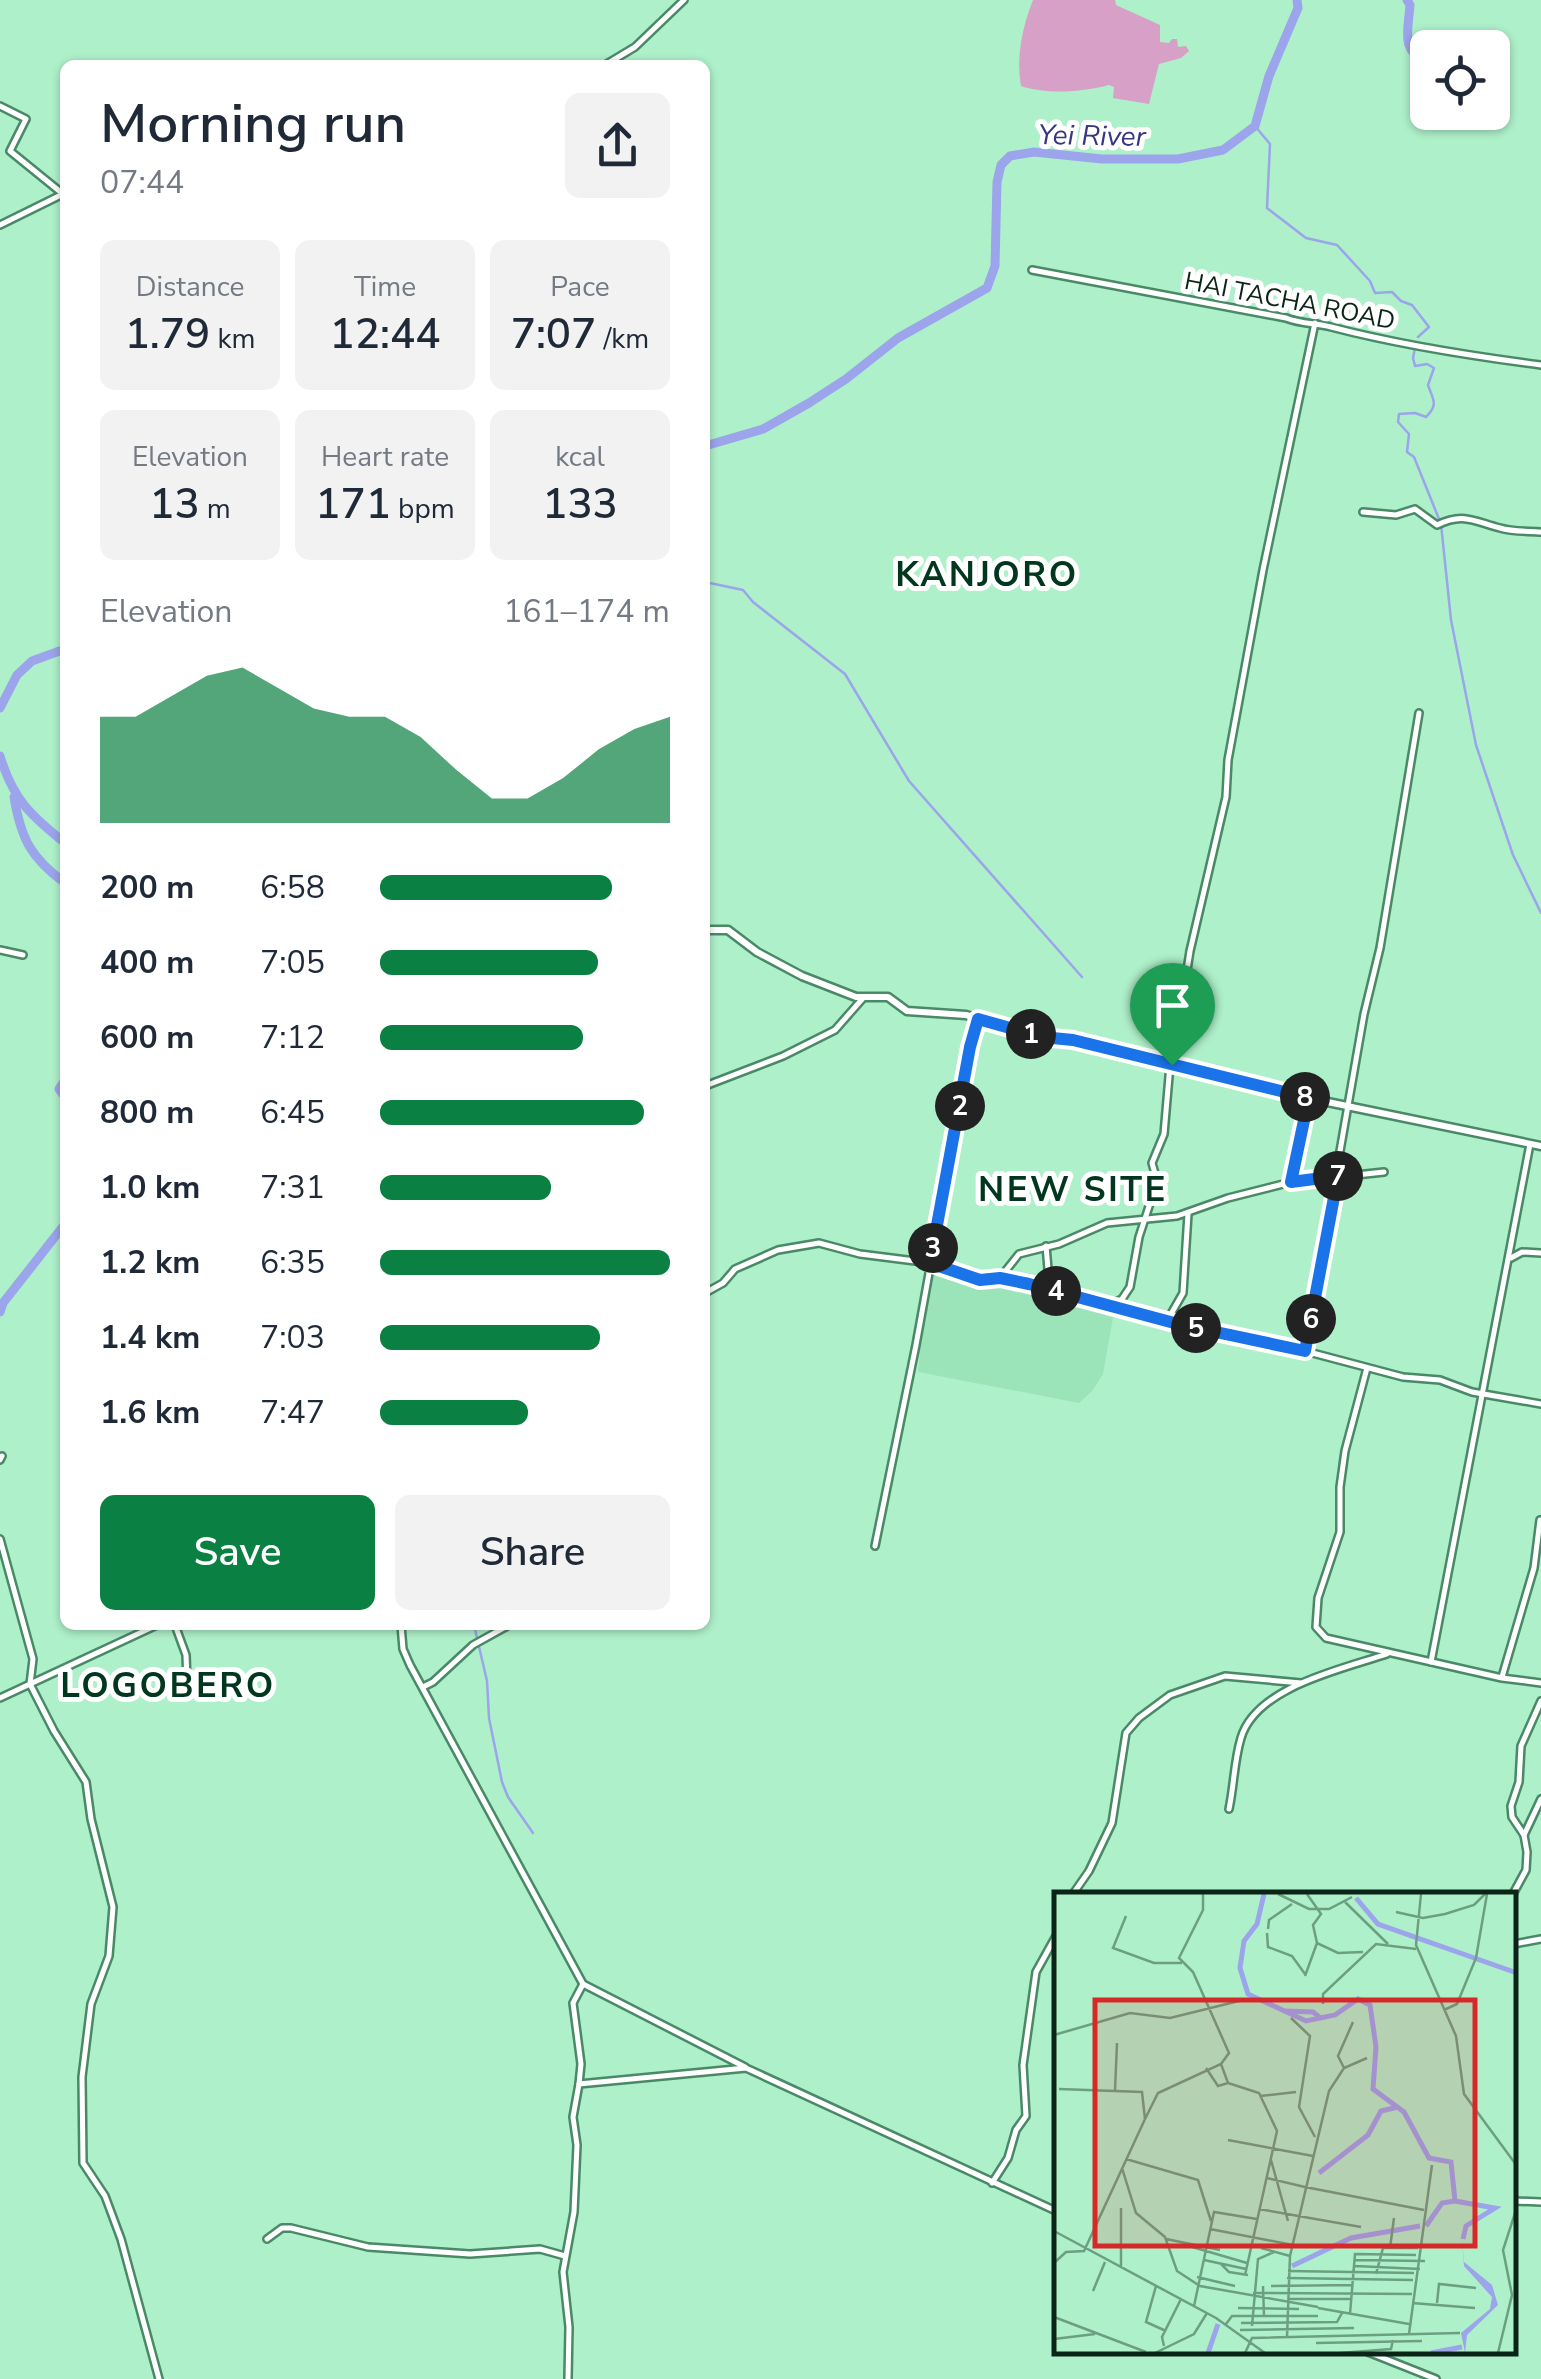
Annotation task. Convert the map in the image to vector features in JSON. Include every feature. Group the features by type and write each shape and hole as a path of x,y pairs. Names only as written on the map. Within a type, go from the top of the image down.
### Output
{"street":[{"path":"613,60 635,47 684,0"},
{"path":"0,106 26,120 10,152 60,191"},
{"path":"0,225 60,196"},
{"name":"HAI TACHA ROAD","path":"1032,270 1303,324 1315,323 1364,336 1541,365"},
{"path":"1110,1304 1122,1299 1130,1287 1156,1181 1152,1163 1164,1134 1190,951 1226,796 1228,760 1263,570 1315,323"},
{"path":"1362,512 1396,515 1414,509 1437,526 1450,518 1463,517 1515,531 1541,532"},
{"path":"1305,1351 1420,713"},
{"path":"710,930 728,930 757,952 838,991 864,997 888,996 907,1011 966,1015 1042,1037 1073,1040 1313,1099 1541,1146"},
{"path":"0,950 23,955"},
{"path":"710,1084 783,1056 835,1030 864,997"},
{"path":"875,1546 978,1019"},
{"path":"1291,1182 1306,1111 1313,1099"},
{"path":"1431,1662 1530,1144"},
{"path":"1000,1278 1019,1254 1059,1244 1107,1223 1188,1213 1291,1182 1384,1172"},
{"path":"1167,1321 1183,1293 1188,1213"},
{"path":"710,1290 736,1268 766,1255 819,1243 860,1254 930,1263 980,1280 1000,1278 1045,1288 1403,1378 1440,1380 1472,1392 1541,1404"},
{"path":"1045,1288 1046,1246"},
{"path":"1509,1259 1522,1252 1541,1253"},
{"path":"1368,1368 1344,1451 1340,1532 1325,1573 1314,1618 1316,1627 1326,1638 1502,1678 1541,1683"},
{"path":"1502,1678 1534,1568 1540,1520"},
{"path":"0,1539 34,1658 30,1684 86,1782 113,1907 109,1956 91,2004 82,2076 83,2163 104,2196 121,2239 160,2379"},
{"path":"0,1698 146,1630"},
{"path":"177,1630 186,1655 187,1682"},
{"path":"401,1630 403,1649 583,1984 746,2068 1053,2209"},
{"path":"423,1687 473,1645 500,1630"},
{"path":"1228,1809 1242,1735 1252,1715 1301,1683 1390,1653"},
{"path":"1074,1892 1112,1824 1126,1733 1139,1718 1170,1695 1225,1676 1301,1683"},
{"path":"1515,1892 1528,1862 1524,1836 1512,1818 1511,1806 1519,1782 1521,1746 1541,1701"},
{"path":"1524,1836 1541,1799"},
{"path":"1516,1944 1541,1939"},
{"path":"992,2183 1026,2116 1024,2064 1036,1972 1054,1940"},
{"path":"568,2379 569,2327 563,2272 574,2202 574,2118 581,2064 573,2003 583,1984"},
{"path":"580,2084 746,2068"},
{"path":"1516,2201 1541,2202"},
{"path":"266,2239 275,2231 292,2228 368,2247 470,2254 540,2248 565,2256"},
{"path":"1373,2354 1436,2379"}],"shaded area":[{"path":"1033,0 1115,0 1116,5 1160,25 1160,42 1177,39 1178,47 1186,46 1189,51 1181,58 1159,64 1149,104 1113,98 1114,87 1109,85 1065,91 1021,86 1021,43"},
{"path":"934,1269 976,1284 1055,1295 1114,1312 1103,1374 1092,1391 1079,1403 918,1372 924,1306"}],"waterway":[{"name":"Yei River","path":"710,445 763,429 846,379 898,338 987,288 995,266 997,182 1001,165 1010,156 1034,152 1102,159 1178,159 1223,150 1255,126 1269,76 1298,8 1297,0"},
{"name":"Yei River","path":"1407,0 1410,48"},
{"path":"1255,126 1270,144 1267,208 1306,238 1337,245 1370,281 1375,293 1392,292 1412,305 1429,327 1418,337"},
{"path":"1415,348 1415,366 1427,364 1434,368 1428,385 1434,405 1426,417 1399,414 1398,422 1409,434 1407,452 1414,457 1441,524 1451,620 1476,745 1513,855 1541,913"},
{"path":"710,583 743,590 845,674 909,781 1082,977"},
{"name":"Yei River","path":"0,708 17,675 32,661 60,651"},
{"name":"Yei River","path":"0,756 24,805 60,839"},
{"path":"14,797 29,846 60,879"},
{"name":"Yei River","path":"0,1312 60,1230"},
{"path":"475,1630 502,1782 533,1833"}],"district":[{"name":"KANJORO","path":"987,574"},
{"name":"NEW SITE","path":"1073,1189"},
{"name":"LOGOBERO","path":"168,1685"}],"route":[{"path":"978,1019 1172,1065 1313,1099 1306,1111 1291,1182 1338,1176 1305,1351 1178,1324 1029,1284 1000,1278 980,1280 930,1263 978,1019"}]}
